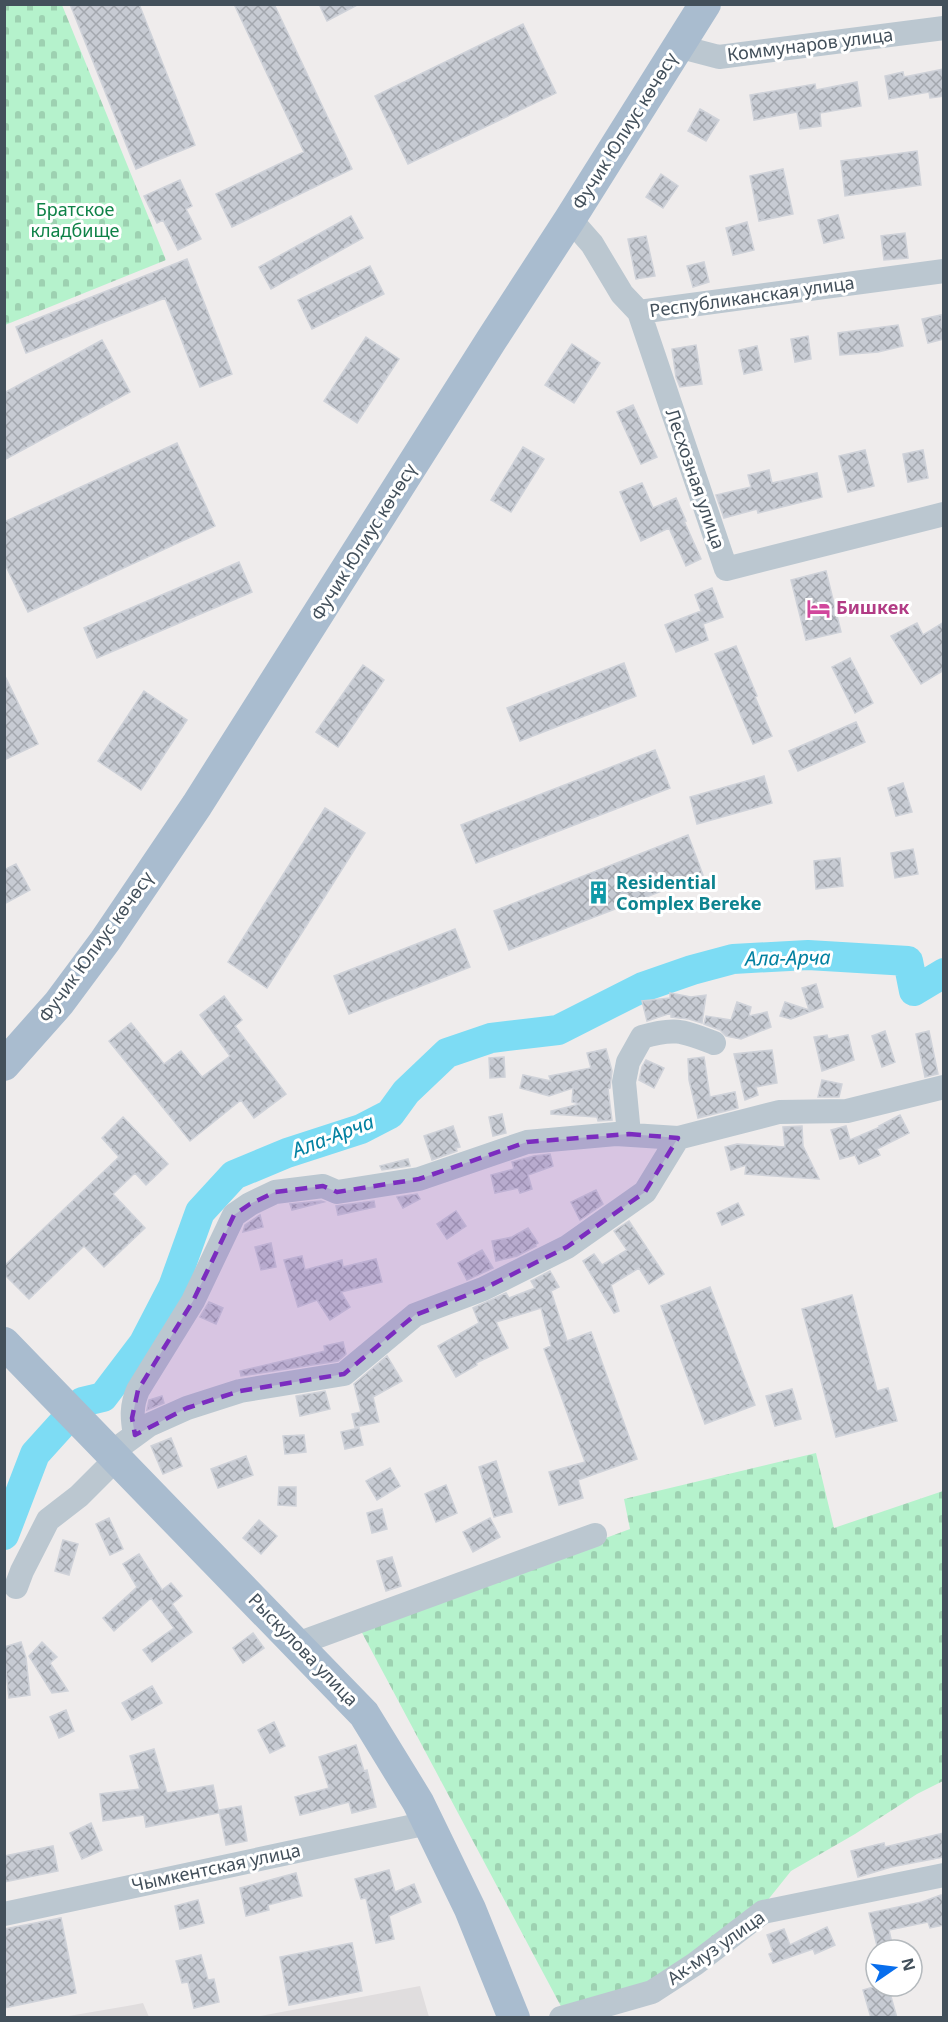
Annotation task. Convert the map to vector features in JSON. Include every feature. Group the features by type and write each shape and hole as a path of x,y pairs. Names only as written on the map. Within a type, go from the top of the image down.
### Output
{"main road":[{"name":"Фучик Юлиус көчөсү","path":"4,1065 58,1003 88,964 191,814 705,4"},
{"name":"Рыскулова улица","path":"4,1343 51,1391 116,1446 364,1714 418,1802 471,1910 514,2018"}],"street":[{"name":"Коммунаров улица","path":"677,46 719,57 944,28"},
{"name":"Республиканская улица","path":"570,219 592,244 622,294 639,312 944,271"},
{"name":"Лесхозная улица","path":"639,312 726,569 944,514"},
{"path":"629,1134 624,1082 628,1062 642,1037 663,1031 682,1031 714,1043"},
{"path":"16,1587 48,1520 79,1496 116,1446 132,1418 138,1390 193,1301 234,1215 250,1204 275,1192 323,1186 337,1192 419,1179 527,1142 616,1134 678,1138 779,1112 847,1111 944,1087"},
{"path":"116,1446 149,1425 187,1408 240,1390 344,1374 415,1315 483,1289 567,1246 645,1192 678,1138"},
{"path":"297,1644 595,1535"},
{"name":"Чымкентская улица","path":"4,1914 428,1823"},
{"name":"Ак-муз улица","path":"561,2018 652,1992 695,1964 763,1912 944,1875"}],"highlighted area":[{"path":"629,1134 678,1138 645,1192 567,1247 483,1289 415,1315 344,1374 240,1391 187,1408 135,1435 132,1418 138,1390 193,1301 234,1215 250,1204 275,1192 323,1186 337,1192 419,1179 527,1142"}],"shaded area":[{"path":"420,1986 429,2017 255,2017"},
{"path":"143,2003 149,2017 63,2017 133,2005"}],"green space":[{"name":"Братское кладбище","path":"5,4 62,5 166,260 5,325"},
{"path":"816,1453 834,1528 943,1491 943,1781 917,1794 855,1834 791,1871 767,1901 654,1982 564,2012 360,1629 630,1529 624,1499"}],"building":[{"path":"70,4 139,4 195,145 136,169"},
{"path":"234,4 274,4 352,169 232,227 216,194 304,152"},
{"path":"319,4 359,4 327,21"},
{"path":"523,24 556,93 408,164 375,96"},
{"path":"944,69 944,96 930,98 929,92 889,99 885,76 903,72 904,77"},
{"path":"857,82 861,106 820,113 821,126 800,129 797,112 754,120 750,95 815,84 816,90"},
{"path":"700,109 719,120 706,141 688,131"},
{"path":"917,151 921,185 845,196 841,161"},
{"path":"783,169 793,214 759,221 750,176"},
{"path":"661,174 678,186 663,208 646,197"},
{"path":"180,180 192,206 186,209 201,239 178,250 163,220 157,223 144,196"},
{"path":"838,215 844,238 824,243 818,220"},
{"path":"351,216 363,238 271,289 259,267"},
{"path":"747,222 754,250 733,255 726,228"},
{"path":"905,233 908,258 884,260 881,236"},
{"path":"646,236 655,276 636,279 628,239"},
{"path":"187,259 232,374 200,387 165,298 26,353 16,327"},
{"path":"704,262 709,282 693,287 687,266"},
{"path":"370,266 384,294 312,329 298,300"},
{"path":"941,315 944,339 928,343 922,319"},
{"path":"898,325 903,346 878,352 840,355 838,333"},
{"path":"808,336 811,359 795,362 791,339"},
{"path":"366,337 399,359 357,423 324,401"},
{"path":"102,340 130,392 4,460 4,393"},
{"path":"572,344 600,363 574,403 545,385"},
{"path":"696,345 702,384 680,387 676,377 672,349"},
{"path":"757,346 762,370 744,374 739,350"},
{"path":"633,405 657,457 641,464 617,412"},
{"path":"177,443 215,526 28,612 4,562 4,522"},
{"path":"523,447 544,459 511,512 491,500"},
{"path":"865,450 874,486 848,492 839,456"},
{"path":"923,450 928,478 908,482 903,454"},
{"path":"769,470 772,483 817,473 822,497 758,513 757,509 724,518 716,495 751,487 748,475"},
{"path":"642,483 653,508 676,498 701,559 686,566 669,528 641,541 620,492"},
{"path":"239,562 252,592 97,658 84,628"},
{"path":"826,571 841,632 806,640 791,580"},
{"path":"712,588 723,617 703,624 708,640 676,652 665,625 701,611 695,595"},
{"path":"944,622 944,670 921,684 891,636 917,623 923,635"},
{"path":"736,646 772,736 753,744 715,654"},
{"path":"850,658 873,703 855,713 832,667"},
{"path":"624,663 636,696 520,741 507,708"},
{"path":"363,665 384,680 338,747 316,732"},
{"path":"4,674 38,744 4,760"},
{"path":"144,691 187,720 141,790 98,761"},
{"path":"856,722 865,742 798,771 789,751"},
{"path":"655,750 670,788 476,863 461,825"},
{"path":"764,776 772,803 697,824 690,797"},
{"path":"903,783 912,812 896,816 888,788"},
{"path":"325,808 365,833 267,988 228,962"},
{"name":"Residential Complex Bereke","path":"688,835 703,875 509,950 494,911"},
{"path":"913,849 918,874 895,878 891,853"},
{"path":"840,858 843,886 816,889 814,861"},
{"path":"16,864 30,890 4,904 4,870"},
{"path":"455,929 470,967 349,1014 334,976"},
{"path":"816,984 823,1007 791,1019 780,1016 785,1002 809,1010 802,988"},
{"path":"670,993 691,997 706,995 702,1023 671,1017 671,1013 647,1021 642,1001 670,998"},
{"path":"224,996 242,1020 235,1026 286,1094 254,1118 241,1100 190,1141 109,1041 131,1023 164,1064 181,1051 202,1077 230,1056 200,1015"},
{"path":"737,1002 751,1007 749,1016 767,1012 771,1027 741,1039 726,1036 720,1030 704,1024 706,1016 731,1020"},
{"path":"885,1031 895,1062 882,1067 872,1036"},
{"path":"929,1031 938,1074 925,1077 916,1034"},
{"path":"827,1035 828,1039 848,1035 854,1060 822,1071 814,1037"},
{"path":"606,1049 612,1071 608,1089 612,1120 598,1121 597,1117 551,1114 551,1111 580,1104 572,1102 573,1088 549,1096 520,1088 523,1075 551,1081 549,1076 591,1068 587,1053"},
{"path":"772,1050 777,1083 756,1087 758,1095 745,1100 734,1054"},
{"path":"504,1057 505,1077 490,1078 489,1058"},
{"path":"704,1057 710,1097 735,1092 738,1108 698,1118 689,1080 688,1059"},
{"path":"646,1060 664,1068 654,1088 639,1080"},
{"path":"822,1080 842,1084 839,1097 818,1097"},
{"path":"502,1114 506,1133 493,1136 489,1117"},
{"path":"900,1115 909,1133 877,1149 880,1155 859,1164 855,1155 840,1159 831,1130 846,1126 850,1140"},
{"path":"123,1117 168,1164 146,1185 135,1173 113,1194 145,1228 104,1267 84,1246 29,1299 4,1274 4,1266 119,1157 102,1138"},
{"path":"453,1126 460,1147 456,1148 457,1151 432,1160 424,1136"},
{"path":"802,1126 803,1146 819,1179 745,1174 746,1165 731,1170 725,1147 737,1144 785,1147 783,1127"},
{"path":"550,1154 553,1166 528,1175 532,1189 520,1193 518,1188 495,1193 491,1175 514,1169 512,1162"},
{"path":"408,1159 410,1166 382,1170 380,1166"},
{"path":"596,1190 603,1204 580,1220 571,1202"},
{"path":"417,1194 420,1199 403,1208 397,1197"},
{"path":"374,1201 375,1207 338,1215 336,1206"},
{"path":"324,1202 292,1210 290,1204"},
{"path":"738,1203 744,1215 722,1225 717,1213"},
{"path":"456,1211 466,1226 447,1239 437,1224"},
{"path":"260,1215 263,1227 243,1232 245,1225"},
{"path":"629,1221 664,1274 649,1284 639,1268 611,1285 619,1311 614,1313 583,1261 594,1254 602,1265 627,1250 614,1231"},
{"path":"528,1228 538,1243 536,1246 517,1256 496,1261 492,1241 512,1237"},
{"path":"271,1243 276,1267 261,1270 255,1247"},
{"path":"482,1250 493,1268 467,1280 458,1263"},
{"path":"302,1256 305,1270 342,1260 343,1267 376,1259 382,1282 341,1292 350,1307 330,1320 317,1300 298,1307 284,1260"},
{"path":"550,1271 559,1287 551,1291 567,1341 591,1332 637,1459 578,1480 583,1498 559,1505 549,1472 585,1462 544,1349 551,1346 541,1308 496,1322 508,1348 476,1363 477,1365 456,1377 438,1346 479,1323 473,1308 506,1293 509,1298 535,1288 531,1281"},
{"path":"710,1287 755,1405 705,1424 661,1306"},
{"path":"852,1295 877,1391 888,1388 897,1421 836,1437 802,1309"},
{"path":"209,1302 223,1308 216,1324 200,1317"},
{"path":"343,1342 346,1354 338,1361 241,1376 240,1371 325,1351 324,1346"},
{"path":"387,1356 402,1381 373,1397 379,1422 355,1427 352,1414 361,1412 354,1384"},
{"path":"792,1389 801,1419 775,1426 766,1396"},
{"path":"325,1391 330,1409 300,1416 296,1396"},
{"path":"162,1396 164,1403 147,1410 149,1400"},
{"path":"359,1428 363,1445 345,1449 341,1432"},
{"path":"304,1435 306,1452 285,1454 283,1436"},
{"path":"171,1438 182,1466 163,1474 151,1446"},
{"path":"246,1456 253,1475 218,1488 211,1469"},
{"path":"496,1461 512,1512 494,1517 479,1467"},
{"path":"390,1468 400,1486 377,1500 366,1481"},
{"path":"446,1485 457,1513 436,1522 425,1494"},
{"path":"279,1487 296,1487 296,1506 278,1505"},
{"path":"382,1509 387,1529 372,1533 367,1513"},
{"path":"109,1518 123,1549 110,1555 96,1524"},
{"path":"490,1518 500,1537 473,1552 463,1532"},
{"path":"259,1520 277,1536 261,1554 243,1538"},
{"path":"63,1540 78,1544 69,1575 55,1571"},
{"path":"139,1554 162,1590 171,1583 182,1596 172,1604 192,1632 152,1662 143,1650 174,1628 151,1598 114,1631 103,1618 137,1587 123,1564"},
{"path":"392,1557 401,1586 386,1591 377,1561"},
{"path":"253,1633 264,1648 243,1663 233,1648"},
{"path":"21,1642 26,1658 30,1695 9,1698 6,1671 4,1672 4,1647"},
{"path":"42,1642 57,1657 50,1663 68,1691 52,1693 29,1656"},
{"path":"152,1686 162,1703 132,1720 122,1703"},
{"path":"66,1710 74,1731 59,1738 50,1717"},
{"path":"274,1722 285,1746 270,1753 258,1730"},
{"path":"356,1745 364,1771 367,1770 376,1807 352,1813 349,1802 300,1815 295,1797 329,1788 319,1757"},
{"path":"154,1749 167,1793 213,1785 219,1813 146,1827 144,1815 103,1821 100,1794 140,1789 130,1756"},
{"path":"241,1806 247,1841 226,1845 219,1810"},
{"path":"91,1823 102,1850 82,1859 70,1833"},
{"path":"944,1833 944,1857 891,1867 858,1877 851,1851 884,1843 885,1847"},
{"path":"53,1846 58,1871 4,1882 4,1856"},
{"path":"389,1870 395,1892 414,1884 421,1902 389,1916 394,1939 376,1943 366,1898 361,1899 355,1879"},
{"path":"296,1873 302,1896 268,1905 269,1910 246,1916 240,1888"},
{"path":"941,1895 944,1902 944,1925 930,1928 928,1922 889,1930 891,1938 875,1938 869,1913 922,1902"},
{"path":"198,1900 204,1923 180,1929 175,1906"},
{"path":"61,1918 76,1993 4,2008 4,1929"},
{"path":"827,1927 835,1945 815,1954 813,1949 773,1963 769,1954 773,1952 767,1935 784,1929 790,1945"},
{"path":"352,1943 362,1991 289,2005 280,1957"},
{"path":"201,1955 208,1980 214,1979 219,2002 194,2008 188,1982 182,1983 176,1961"},
{"path":"865,1998 891,1998 897,2018 871,2018"}],"waterway":[{"name":"Ала-Арча","path":"4,1535 35,1454 82,1402 103,1397 144,1343 173,1287 200,1212 234,1175 287,1153 361,1129 390,1114 406,1092 447,1053 491,1038 558,1030 643,987 692,970 733,959 808,955 908,961 914,991 944,973"}],"place":[{"name":"Бишкек","path":"818,608"},
{"name":"Residential Complex Bereke","path":"598,893"}]}
